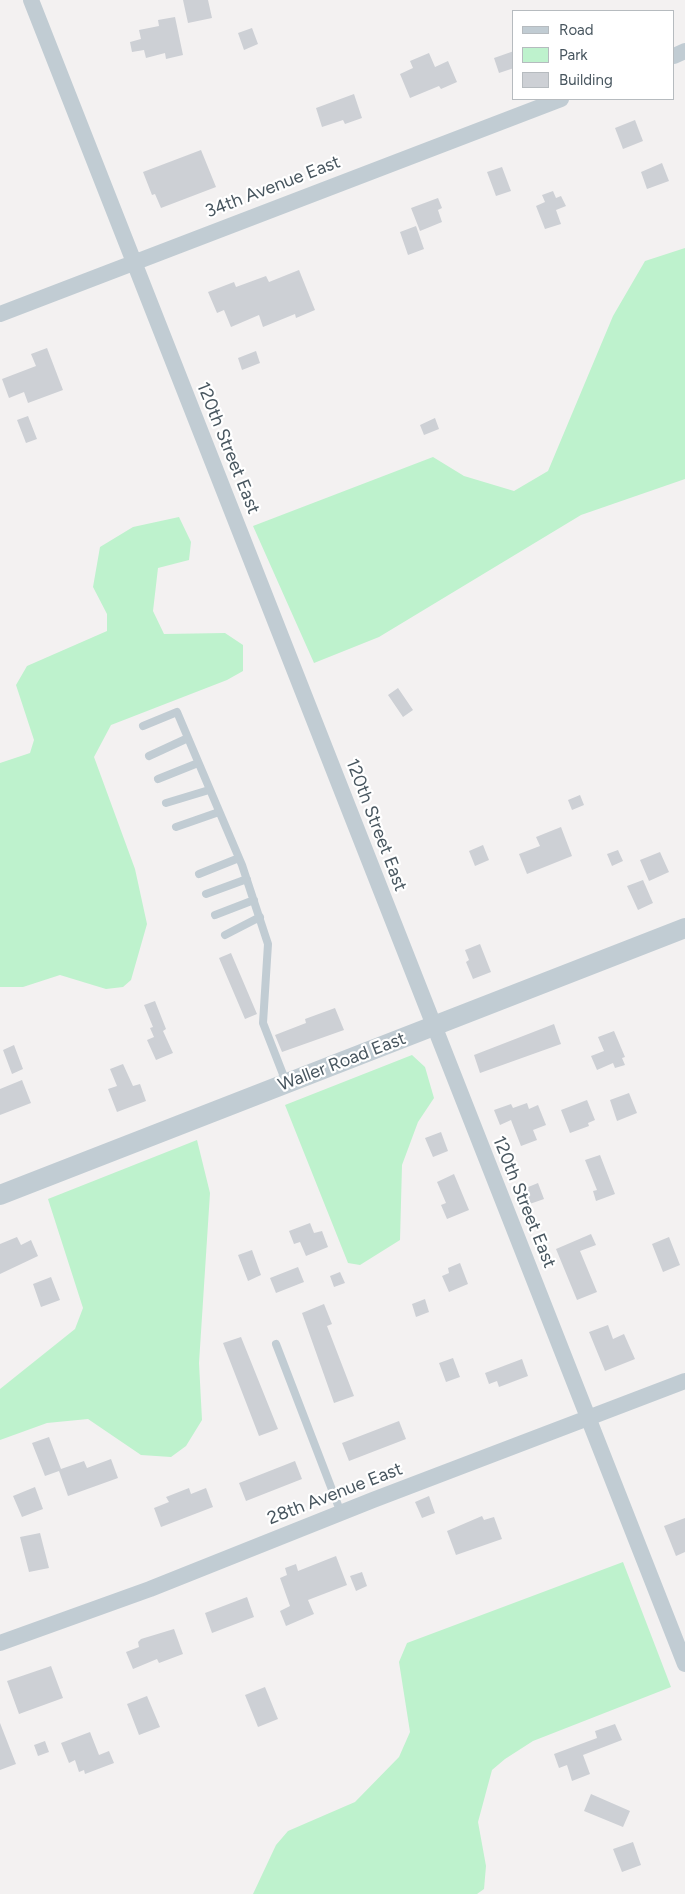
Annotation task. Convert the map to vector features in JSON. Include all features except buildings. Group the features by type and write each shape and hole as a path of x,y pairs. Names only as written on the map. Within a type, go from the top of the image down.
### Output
{"street":[{"name":"120th Street East","path":"31,0 685,1664"},
{"name":"34th Avenue East","path":"0,314 557,100"},
{"name":"Waller Road East","path":"0,1195 685,928"},
{"name":"28th Avenue East","path":"0,1643 150,1589 341,1512 685,1381"}],"lane":[{"path":"142,726 177,712 239,858 268,944 263,1023 286,1083"},
{"path":"149,756 188,738"},
{"path":"158,779 198,763"},
{"path":"166,803 209,790"},
{"path":"176,827 218,812"},
{"path":"199,874 239,858"},
{"path":"206,894 247,879"},
{"path":"215,915 254,900"},
{"path":"225,935 260,917"},
{"path":"276,1344 341,1512"}],"green space":[{"path":"685,248 685,479 581,515 379,637 314,663 253,526 433,457 464,476 514,491 548,471 613,316 645,261"},
{"path":"179,517 191,542 189,560 158,568 153,611 164,634 225,633 243,645 243,671 227,680 111,725 94,757 135,869 147,924 131,980 123,987 106,989 60,975 23,987 0,987 0,763 30,753 34,740 16,685 27,666 107,631 107,614 93,587 100,547 133,527"},
{"path":"412,1055 425,1067 434,1098 418,1122 402,1165 400,1240 360,1265 348,1263 285,1105"},
{"path":"197,1140 210,1193 199,1363 202,1420 186,1446 171,1457 141,1455 88,1419 47,1423 0,1440 0,1389 75,1329 83,1308 48,1199"},
{"path":"623,1562 671,1687 533,1741 492,1770 478,1822 486,1866 484,1889 477,1894 253,1894 276,1845 288,1831 355,1802 399,1757 410,1732 399,1662 407,1643"}]}
